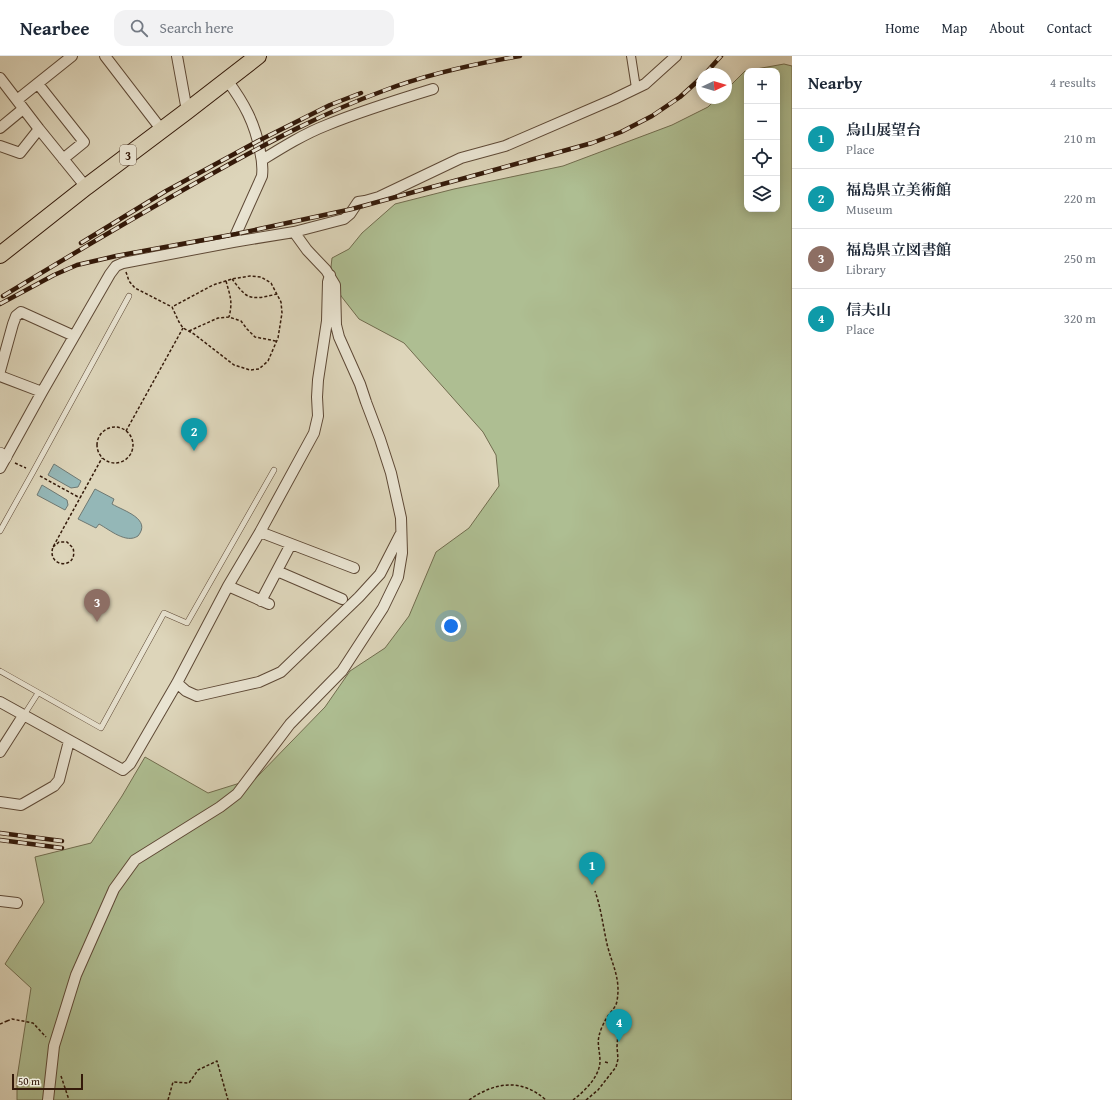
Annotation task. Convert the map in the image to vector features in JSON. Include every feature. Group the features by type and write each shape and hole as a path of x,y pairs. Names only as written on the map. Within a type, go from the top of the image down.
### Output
{"main road":[{"name":"3","path":"0,255 86,187 258,56"}],"street":[{"path":"17,100 72,56"},
{"path":"105,56 161,130"},
{"path":"177,56 187,111"},
{"path":"631,56 636,88"},
{"path":"2,460 116,266 123,263 294,232 344,219 350,214 358,202 379,197 461,158 505,146 645,84 676,56"},
{"path":"0,78 86,187"},
{"path":"227,80 250,116 258,141 263,168 262,176 233,242"},
{"path":"38,84 84,142 63,159"},
{"path":"262,160 297,139 327,125 385,104 433,89"},
{"path":"0,128 23,109"},
{"path":"0,146 20,154 40,129"},
{"path":"48,1100 54,1046 76,975 114,889 135,860 220,807 237,794 290,724 342,671 383,608 398,578 402,553 401,518 385,453 360,384 339,337 336,325 335,285 330,275 307,250 294,232"},
{"path":"0,702 123,770 130,764 177,683 228,586 260,532 314,432 318,416 316,397 327,322 328,282 330,275"},
{"path":"0,371 16,316 20,312 74,336"},
{"path":"0,376 42,392"},
{"path":"260,532 354,568"},
{"path":"177,683 186,691 197,696 259,682 281,672 359,597 380,574 401,534"},
{"path":"228,586 265,602 277,571 291,544"},
{"path":"277,571 342,599"},
{"path":"0,752 23,716"},
{"path":"0,802 21,805 54,786 59,780 69,741"},
{"path":"0,901 17,903"}],"lane":[{"path":"0,531 129,296"},
{"path":"0,671 101,728 164,613 188,624 274,470"},
{"path":"23,716 38,692"}],"path":[{"path":"123,263 129,281 135,288 172,308 183,328 234,365 250,370 259,369 268,361 278,338 282,313 281,302 271,283 261,277 250,276 213,284 172,308"},
{"path":"232,279 246,295 254,298 277,294"},
{"path":"226,281 231,301 229,317"},
{"path":"189,331 218,318 229,317 241,321 255,337 276,341"},
{"path":"126,431 183,328"},
{"path":"114,427 126,431 130,436 133,445 131,454 127,459 123,462 117,463 107,462 102,458 97,449 100,434 114,427"},
{"path":"53,547 59,542 67,542 73,548 74,556 69,562 62,564 55,561 52,554 53,547 102,458"},
{"path":"2,460 33,472 80,498"},
{"path":"573,1100 586,1088 598,1071 600,1063 598,1046 599,1035 608,1016 617,1003 617,975 608,947 600,904 595,891"},
{"path":"586,1100 598,1090 616,1066 618,1059 618,1032 608,1016"},
{"path":"7,1021 12,1019 33,1024 54,1046"},
{"path":"0,1024 12,1019"},
{"path":"168,1100 173,1082 189,1083 198,1070 217,1062 228,1100"},
{"path":"605,1062 609,1063"},
{"path":"616,1066 620,1068"},
{"path":"51,1069 61,1076 69,1100"},
{"path":"469,1100 498,1086 515,1085 529,1088 540,1094 546,1100"}],"green space":[{"path":"784,64 792,66 792,1100 17,1100 17,1078 31,988 5,964 44,902 35,857 91,843 122,796 145,757 208,793 256,778 325,707 350,671 385,648 409,616 436,552 469,528 499,486 496,455 483,432 404,343 359,319 341,296 331,267 332,258 349,249 362,233 395,204 454,189 563,166 672,125 708,107 711,104 732,104 732,84 744,72 744,212 780,212 780,68 762,68"}],"water":[{"path":"54,464 81,481 78,487 71,488 48,475"},
{"path":"42,485 67,500 68,505 65,510 37,495"},
{"path":"95,489 114,499 112,504 135,516 139,520 142,525 138,536 133,538 123,537 113,533 99,524 96,528 78,519"}],"railway":[{"path":"3,296 190,186 298,128 340,108 416,79 468,66 520,56"},
{"path":"710,68 721,56"},
{"path":"0,304 54,275 77,265 116,256 236,234 352,209 592,143 621,132 652,116 680,97 696,82"},
{"path":"81,243 166,191 258,141 330,105 361,93"},
{"path":"0,833 62,841"},
{"path":"0,840 62,848"}],"place":[{"name":"福島県立美術館","path":"194,451"},
{"name":"福島県立図書館","path":"97,622"},
{"name":"烏山展望台","path":"592,885"},
{"name":"信夫山","path":"619,1042"}]}
